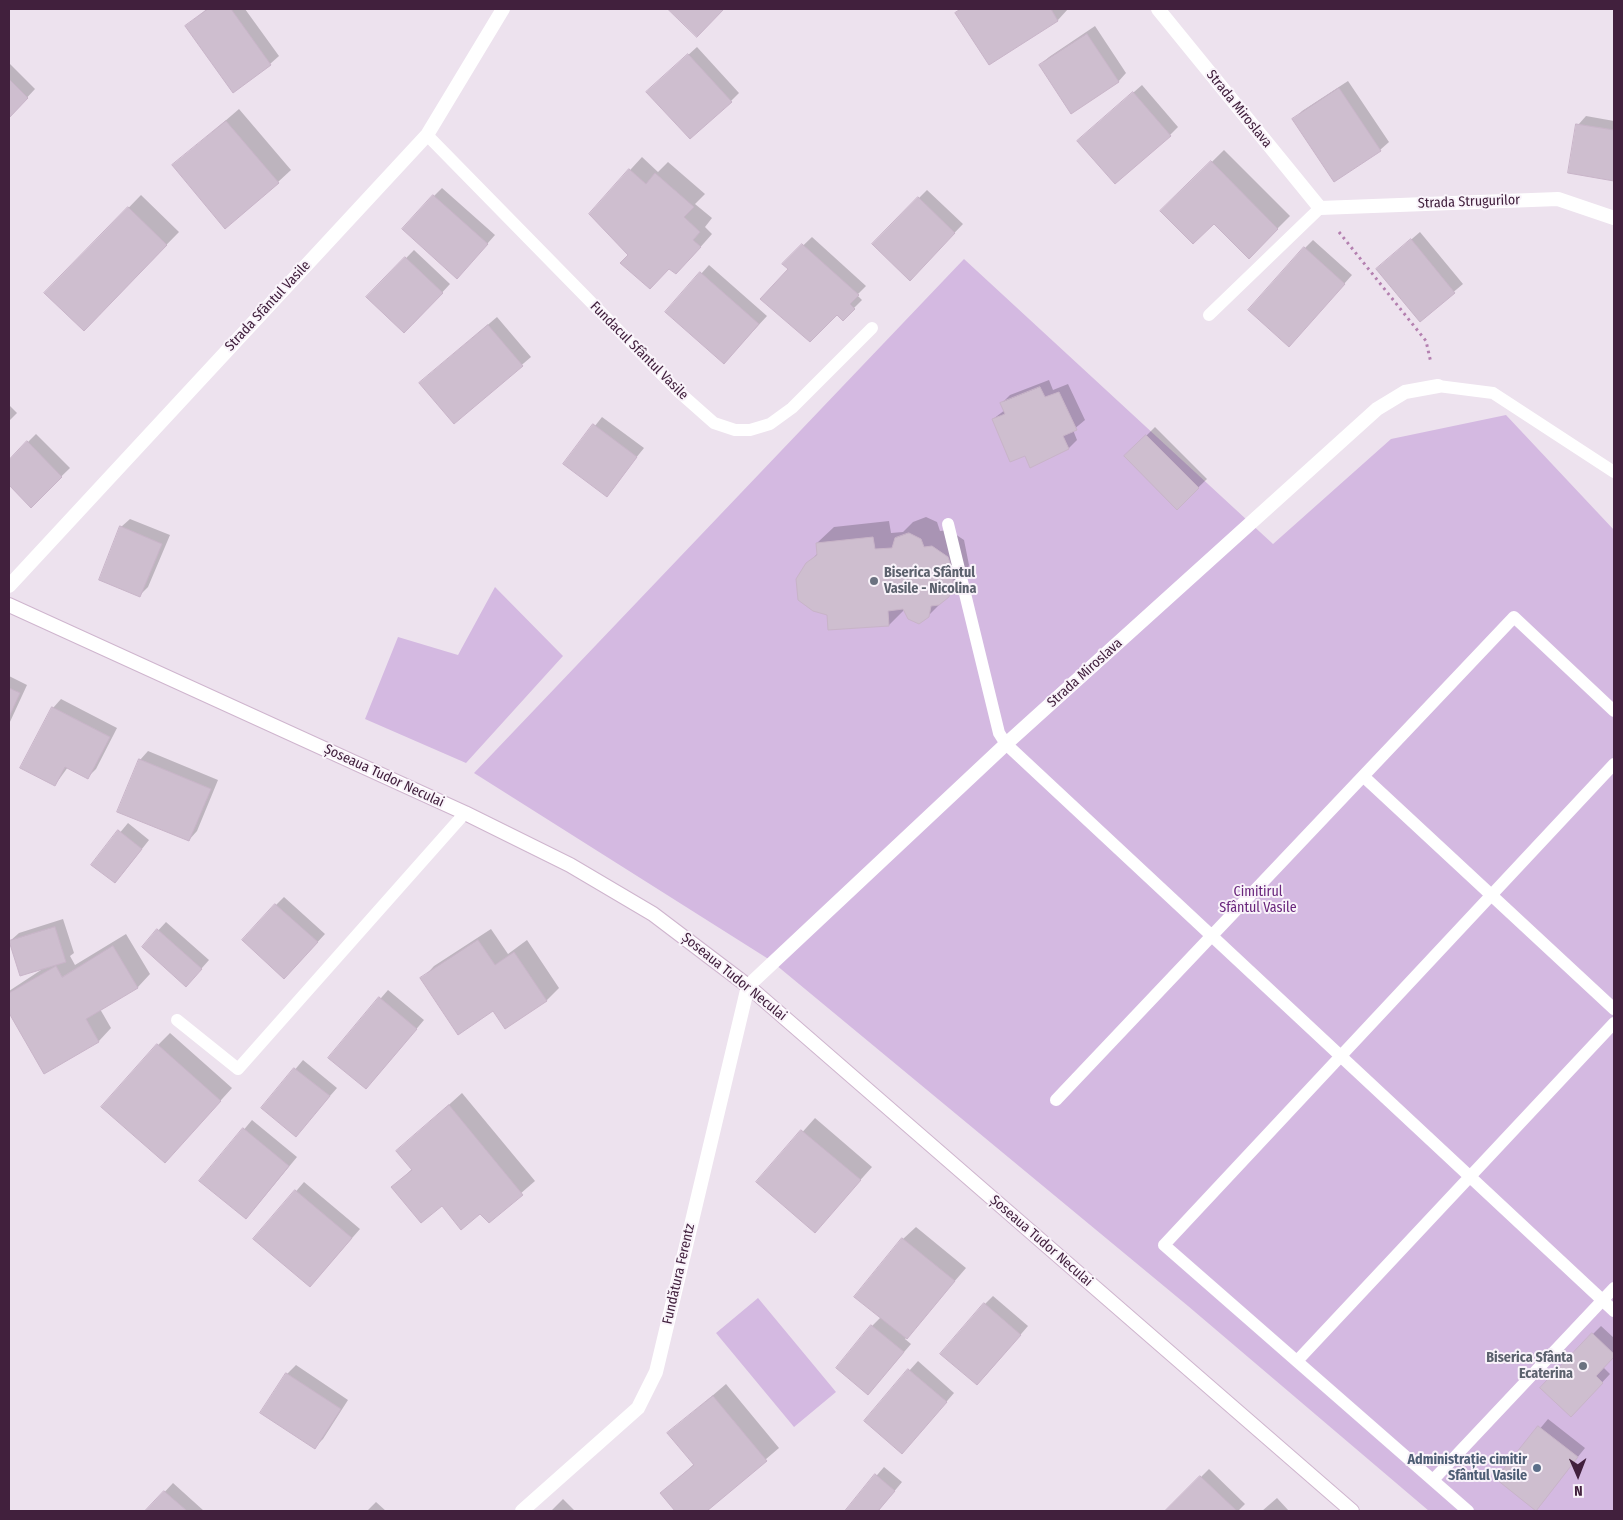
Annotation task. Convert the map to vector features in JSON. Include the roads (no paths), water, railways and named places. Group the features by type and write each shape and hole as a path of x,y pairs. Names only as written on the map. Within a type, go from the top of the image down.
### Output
{"street":[{"name":"Strada Sfântul Vasile","path":"9,586 427,135 503,9"},
{"name":"Strada Miroslava","path":"1158,9 1320,208"},
{"name":"Strada Strugurilor","path":"1320,208 1558,199 1614,218"},
{"name":"Strada Miroslava","path":"748,986 1006,744 1377,409 1405,392 1438,386"},
{"name":"Șoseaua Tudor Neculai","path":"9,605 465,813 570,866 652,914 748,986 1352,1511"},
{"name":"Fundătura Ferentz","path":"522,1511 638,1408 656,1372 748,986"}],"lane":[{"name":"Fundacul Sfântul Vasile","path":"427,135 679,392 714,422 735,430 750,430 770,424 792,408 872,328"},
{"path":"1209,316 1320,208"},
{"path":"1438,386 1493,393 1614,472"},
{"path":"948,524 1000,733 1006,744 1614,1311"},
{"path":"1056,1100 1514,617 1614,711"},
{"path":"1468,1511 1164,1246 1614,764"},
{"path":"1363,776 1614,1009"},
{"path":"177,1020 238,1069 465,813"},
{"path":"1297,1361 1614,1023"},
{"path":"1433,1480 1614,1288"}],"place":[{"name":"Biserica Sfântul Vasile - Nicolina","path":"874,581"},
{"name":"Biserica Sfânta Ecaterina","path":"1583,1366"},
{"name":"Administrație cimitir Sfântul Vasile","path":"1537,1468"}],"park label":[{"name":"Cimitirul Sfântul Vasile","path":"1258,900"}]}
